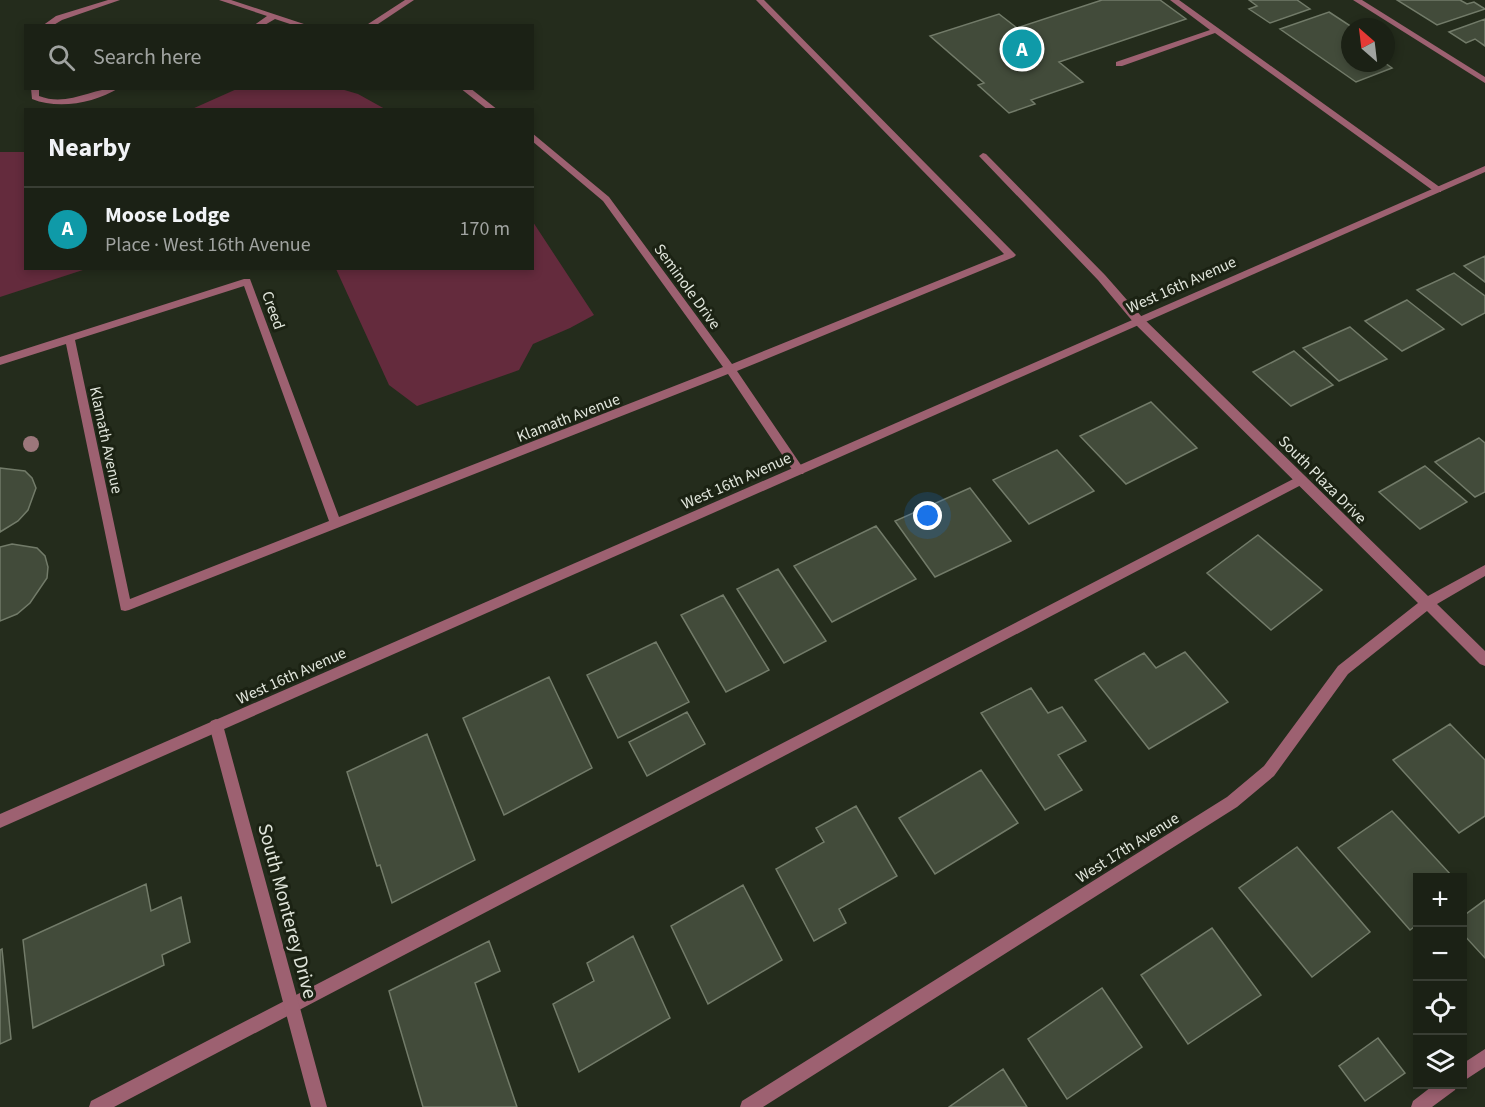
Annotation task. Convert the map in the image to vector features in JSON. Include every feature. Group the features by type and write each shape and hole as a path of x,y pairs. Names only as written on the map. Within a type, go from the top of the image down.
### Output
{"street":[{"path":"49,24 59,18 116,0"},
{"path":"223,0 298,24"},
{"path":"372,24 410,0"},
{"name":"Klamath Avenue","path":"70,339 125,606 730,369 1011,255 760,0"},
{"path":"1174,0 1438,190"},
{"path":"1357,0 1485,81"},
{"path":"260,24 272,17"},
{"path":"1119,64 1217,30"},
{"path":"35,90 35,97 48,104 69,102 108,90"},
{"path":"467,90 491,108"},
{"name":"Seminole Drive","path":"534,138 606,199 730,369 799,471"},
{"name":"South Plaza Drive","path":"983,156 1026,204 1114,291 1138,320 1485,660"},
{"name":"West 16th Avenue","path":"0,821 1485,169"},
{"name":"Creed","path":"70,339 247,281 336,524"},
{"path":"0,361 70,339"},
{"path":"97,1107 1301,480"},
{"name":"West 17th Avenue","path":"748,1107 1233,802 1269,771 1343,670 1426,604 1485,570"},
{"name":"South Monterey Drive","path":"216,725 319,1107"},
{"path":"1467,1070 1485,1057"},
{"path":"1419,1107 1442,1089"}],"shaded area":[{"path":"235,90 344,90 358,94 383,108 194,108"},
{"path":"0,152 24,152 24,270 83,270 0,297"},
{"path":"534,224 594,315 533,344 519,370 417,406 389,385 336,270 534,270"}],"building":[{"path":"1102,0 1160,0 1186,19 1059,62 1083,82 1031,100 1035,104 1009,113 978,85 984,83 930,36 999,14 1017,28"},
{"path":"1249,0 1297,0 1310,9 1270,23 1249,9 1257,6"},
{"path":"1397,0 1460,0 1467,4 1474,2 1485,9 1437,25"},
{"path":"1329,12 1341,20 1341,72 1280,29"},
{"path":"1485,19 1485,46 1475,39 1466,43 1449,32"},
{"path":"1342,72 1382,72 1356,82"},
{"path":"1485,256 1485,282 1464,266"},
{"path":"1454,273 1485,296 1485,313 1462,325 1417,290"},
{"path":"1407,300 1444,329 1402,351 1365,321"},
{"path":"1350,327 1387,359 1339,381 1303,348"},
{"path":"1294,351 1333,385 1291,406 1253,372"},
{"path":"1151,402 1197,448 1126,484 1080,436"},
{"path":"1479,438 1485,443 1485,492 1475,497 1435,462"},
{"path":"1057,450 1094,491 1029,524 993,480"},
{"path":"1425,466 1467,502 1420,529 1379,492"},
{"path":"0,468 25,471 32,478 36,488 28,510 18,521 0,532"},
{"path":"970,488 1011,541 935,577 895,521"},
{"path":"876,526 916,579 832,622 794,566"},
{"path":"1258,535 1322,590 1271,630 1207,573"},
{"path":"12,544 37,548 45,556 48,567 47,578 30,603 17,614 0,621 0,547"},
{"path":"778,569 826,641 784,663 737,589"},
{"path":"723,595 769,670 726,692 681,615"},
{"path":"656,642 689,702 618,738 587,675"},
{"path":"1185,652 1228,702 1149,749 1095,680 1144,653 1156,668"},
{"path":"549,677 592,768 504,815 463,718"},
{"path":"1031,688 1048,713 1062,707 1086,741 1058,755 1082,790 1045,810 981,713"},
{"path":"687,712 705,744 647,776 629,742"},
{"path":"1450,724 1485,760 1485,816 1459,833 1393,760"},
{"path":"427,734 475,860 392,903 380,865 377,866 347,772"},
{"path":"981,770 1018,823 935,874 899,818"},
{"path":"856,806 897,876 839,909 846,923 814,941 776,869 824,842 816,828"},
{"path":"1392,811 1449,873 1413,873 1413,928 1410,930 1338,848"},
{"path":"1297,847 1370,932 1312,977 1239,888"},
{"path":"146,884 151,911 181,897 190,942 162,955 164,965 33,1028 23,940"},
{"path":"743,885 782,960 708,1004 671,926"},
{"path":"1485,900 1485,958 1467,938 1467,913"},
{"path":"1212,928 1261,995 1188,1044 1141,975"},
{"path":"633,936 670,1018 579,1072 553,1004 594,981 587,963"},
{"path":"489,941 500,971 475,983 517,1107 423,1107 389,991"},
{"path":"2,949 11,1039 0,1044 0,950"},
{"path":"1102,988 1142,1047 1067,1099 1028,1039"},
{"path":"1378,1038 1405,1073 1365,1101 1339,1066"},
{"path":"1003,1069 1027,1107 949,1107"}],"place":[{"name":"Moose Lodge","path":"1022,49"}]}
